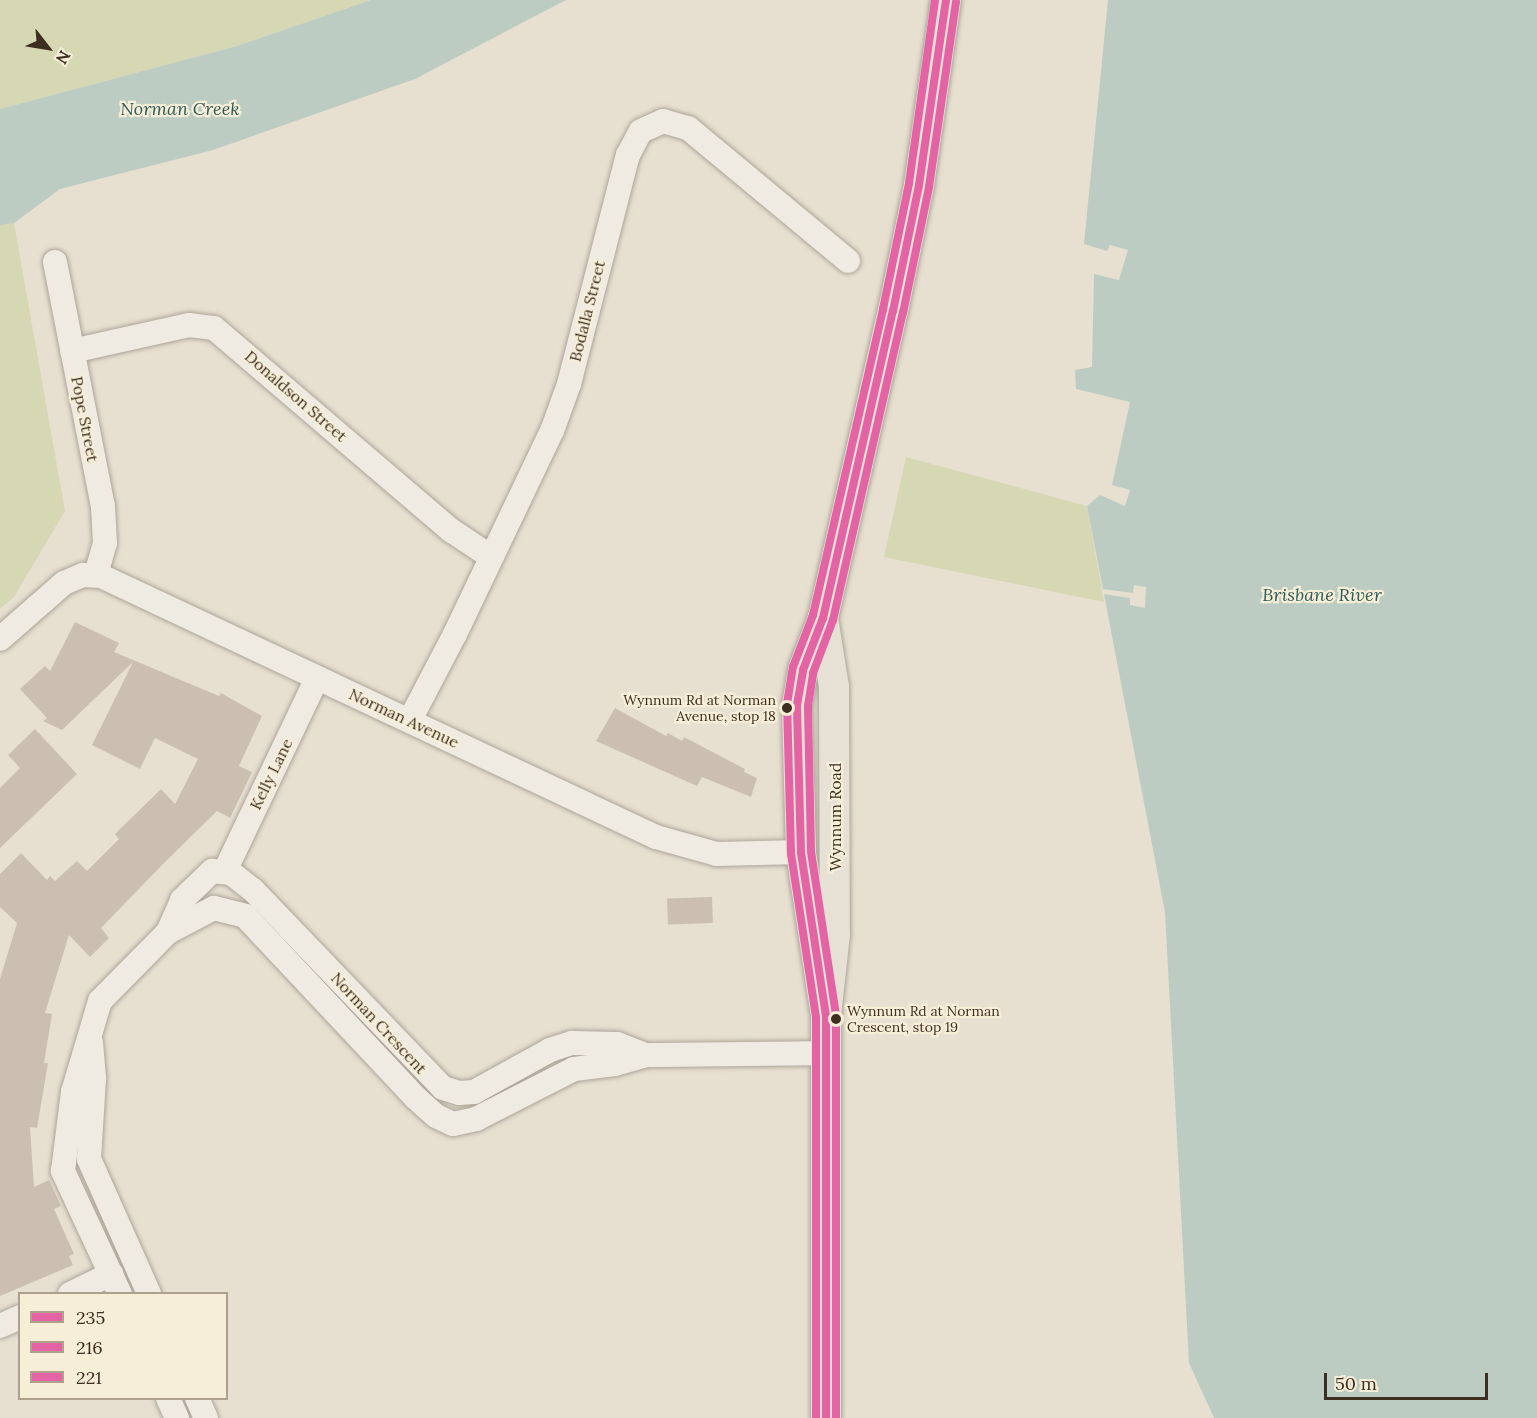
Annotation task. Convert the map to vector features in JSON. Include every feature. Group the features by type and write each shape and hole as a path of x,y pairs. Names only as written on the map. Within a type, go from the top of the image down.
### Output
{"main road":[{"name":"Wynnum Road","path":"826,1016 801,852 797,705 803,670 823,618 916,196 946,0"},
{"name":"Wynnum Road","path":"823,618 834,687 835,934 826,1016 826,1418"},
{"name":"Norman Avenue","path":"801,852 834,851"}],"street":[{"name":"Bodalla Street","path":"410,720 491,557 560,409 628,155 641,131 663,121 684,126 848,261"},
{"name":"Pope Street","path":"56,262 105,525 105,543 96,574"},
{"name":"Donaldson Street","path":"72,351 178,326 200,324 214,328 452,531 491,557"},
{"path":"0,639 64,583 96,574"},
{"name":"Norman Avenue","path":"96,574 678,846 727,854 801,852"},
{"name":"Kelly Lane","path":"225,871 317,678"},
{"name":"Norman Crescent","path":"168,932 186,895 212,871 225,871 254,890 443,1088 459,1093 474,1092 556,1047 572,1043 617,1044 646,1055"},
{"name":"Norman Crescent","path":"115,1284 62,1167 73,1092 96,1009 106,993 168,932 214,908 245,916 416,1098 449,1123 476,1119 574,1069 615,1065 646,1055 826,1053"},
{"name":"Norman Crescent","path":"90,1032 94,1079 89,1159 149,1292"},
{"path":"75,1292 115,1284"},
{"path":"0,1326 18,1318"},
{"path":"169,1400 177,1418"},
{"path":"198,1400 206,1418"}],"green space":[{"path":"0,0 371,0 237,46 0,109"},
{"path":"14,223 65,511 14,597 0,609 0,225"},
{"path":"906,457 1087,506 1104,602 884,557"}],"water":[{"name":"Norman Creek","path":"371,0 566,0 415,79 213,150 60,189 14,223 0,225 0,109 237,46"},
{"name":"Brisbane River","path":"1108,0 1537,0 1537,1418 1214,1418 1189,1363 1165,912 1087,506 1100,495 1125,506 1130,490 1112,485 1130,402 1076,389 1075,370 1092,367 1094,274 1119,280 1128,250 1110,245 1107,251 1084,244"}],"pier":[{"path":"1134,585 1146,587 1145,608 1130,605 1130,598 1103,594 1102,589 1133,593"}],"building":[{"path":"75,622 119,643 114,652 219,696 221,693 262,716 239,766 252,772 230,818 217,811 164,863 101,928 109,938 90,957 69,935 45,1013 52,1014 44,1063 48,1063 37,1128 30,1127 34,1187 49,1180 61,1206 54,1209 74,1254 69,1256 73,1265 0,1296 0,979 17,923 0,907 0,874 21,853 47,880 50,876 55,881 77,861 87,871 119,839 115,834 161,789 175,804 198,759 155,738 140,769 92,745 133,662 62,730 43,721 47,718 20,689 45,666 50,671"},
{"path":"615,708 666,736 668,733 682,741 684,737 745,769 744,772 757,778 751,797 702,777 697,786 596,741"},
{"path":"35,729 77,774 0,848 0,788 20,768 8,755"},
{"path":"712,897 713,923 668,925 667,899"}],"transit line":[{"name":"221","path":"816,1418 816,1017 791,854 787,704 793,667 813,615 883,309 909,183 935,0"},
{"name":"235","path":"826,1418 826,1016 801,852 797,705 803,670 823,618 893,311 919,185 946,0"},
{"name":"216","path":"836,1418 836,1015 811,851 808,706 813,673 833,620 903,313 929,187 956,2"}],"place":[{"name":"Wynnum Rd at Norman Avenue, stop 18","path":"787,708"},
{"name":"Wynnum Rd at Norman Crescent, stop 19","path":"836,1019"}]}
